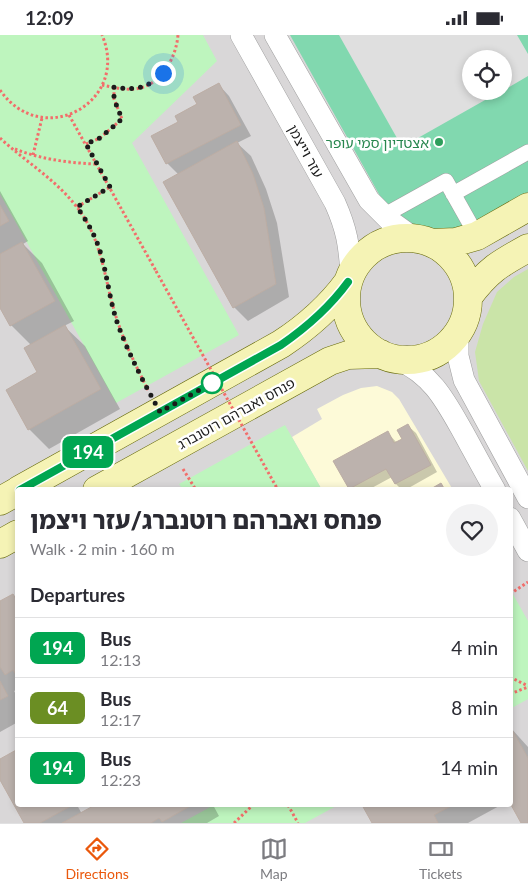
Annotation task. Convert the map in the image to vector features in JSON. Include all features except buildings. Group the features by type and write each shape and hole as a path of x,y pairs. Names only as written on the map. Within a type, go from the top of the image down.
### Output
{"main road":[{"path":"25,487 293,336 327,308 362,257 377,245 395,239 456,242 477,236 528,207"},
{"path":"349,278 345,301 349,319 358,337 372,350 389,357 408,360 427,357 445,347 458,333 466,315 468,297 467,287 460,269 448,254 423,241"},
{"path":"468,297 483,277 497,265 528,248"},
{"name":"פנחס ואברהם רוטנברג","path":"102,487 330,361 348,355 389,357"},
{"path":"0,501 15,493"},
{"path":"0,544 15,536"}],"street":[{"name":"עזר וייצמן","path":"241,35 335,203 348,240 349,278"},
{"path":"275,35 364,193 383,216 423,241"},
{"path":"454,194 528,152"},
{"path":"383,216 446,181 477,236"},
{"path":"458,333 458,356 464,380 528,497"},
{"path":"389,357 418,370 428,378 440,393 493,487"},
{"path":"513,524 528,551"}],"path":[{"path":"0,90 17,109 34,116 42,118 60,117 78,111 92,99 102,85 108,59 102,35"},
{"path":"102,85 134,89 157,80 173,56 177,46 178,35"},
{"path":"86,144 100,138 122,119 114,99 114,87"},
{"path":"69,115 276,487"},
{"path":"34,155 42,118"},
{"path":"0,138 49,177 77,207 85,219 98,247 113,309 122,335 160,412"},
{"path":"8,145 34,155 52,159 97,164"},
{"path":"77,207 110,187"},
{"path":"513,592 528,582"},
{"path":"513,678 528,686"},
{"path":"513,693 528,686"},
{"path":"234,823 251,807"},
{"path":"289,807 298,823"}],"shaded area":[{"path":"0,35 528,35 528,823 0,823"},
{"path":"339,35 517,35 528,54 528,76 512,85 512,50 462,50 462,100 485,100 402,147"},
{"path":"377,386 392,392 399,399 451,487 320,487 292,437 322,419 317,409 361,388"}],"green space":[{"path":"0,35 203,35 217,61 132,143 239,335 116,403 0,194"},
{"name":"אצטדיון סמי עופר","path":"290,35 528,35 528,192 459,231 433,234 403,225 380,196"},
{"path":"528,269 528,471 479,381 475,352 483,324 497,292 514,277"},
{"path":"285,425 320,487 181,487 179,484"},
{"path":"513,594 528,621 528,699 513,707"},
{"path":"210,807 334,807 305,823 181,823"}],"bus line":[{"name":"194","path":"25,487 281,345 320,315 334,301 348,282"}],"place":[{"name":"אצטדיון סמי עופר","path":"439,142"}],"route":[{"path":"163,73 157,80 142,87 134,89 114,87 114,99 122,119 100,138 86,144 110,187 77,207 92,232 98,247 113,309 122,335 160,412 212,383"}]}
